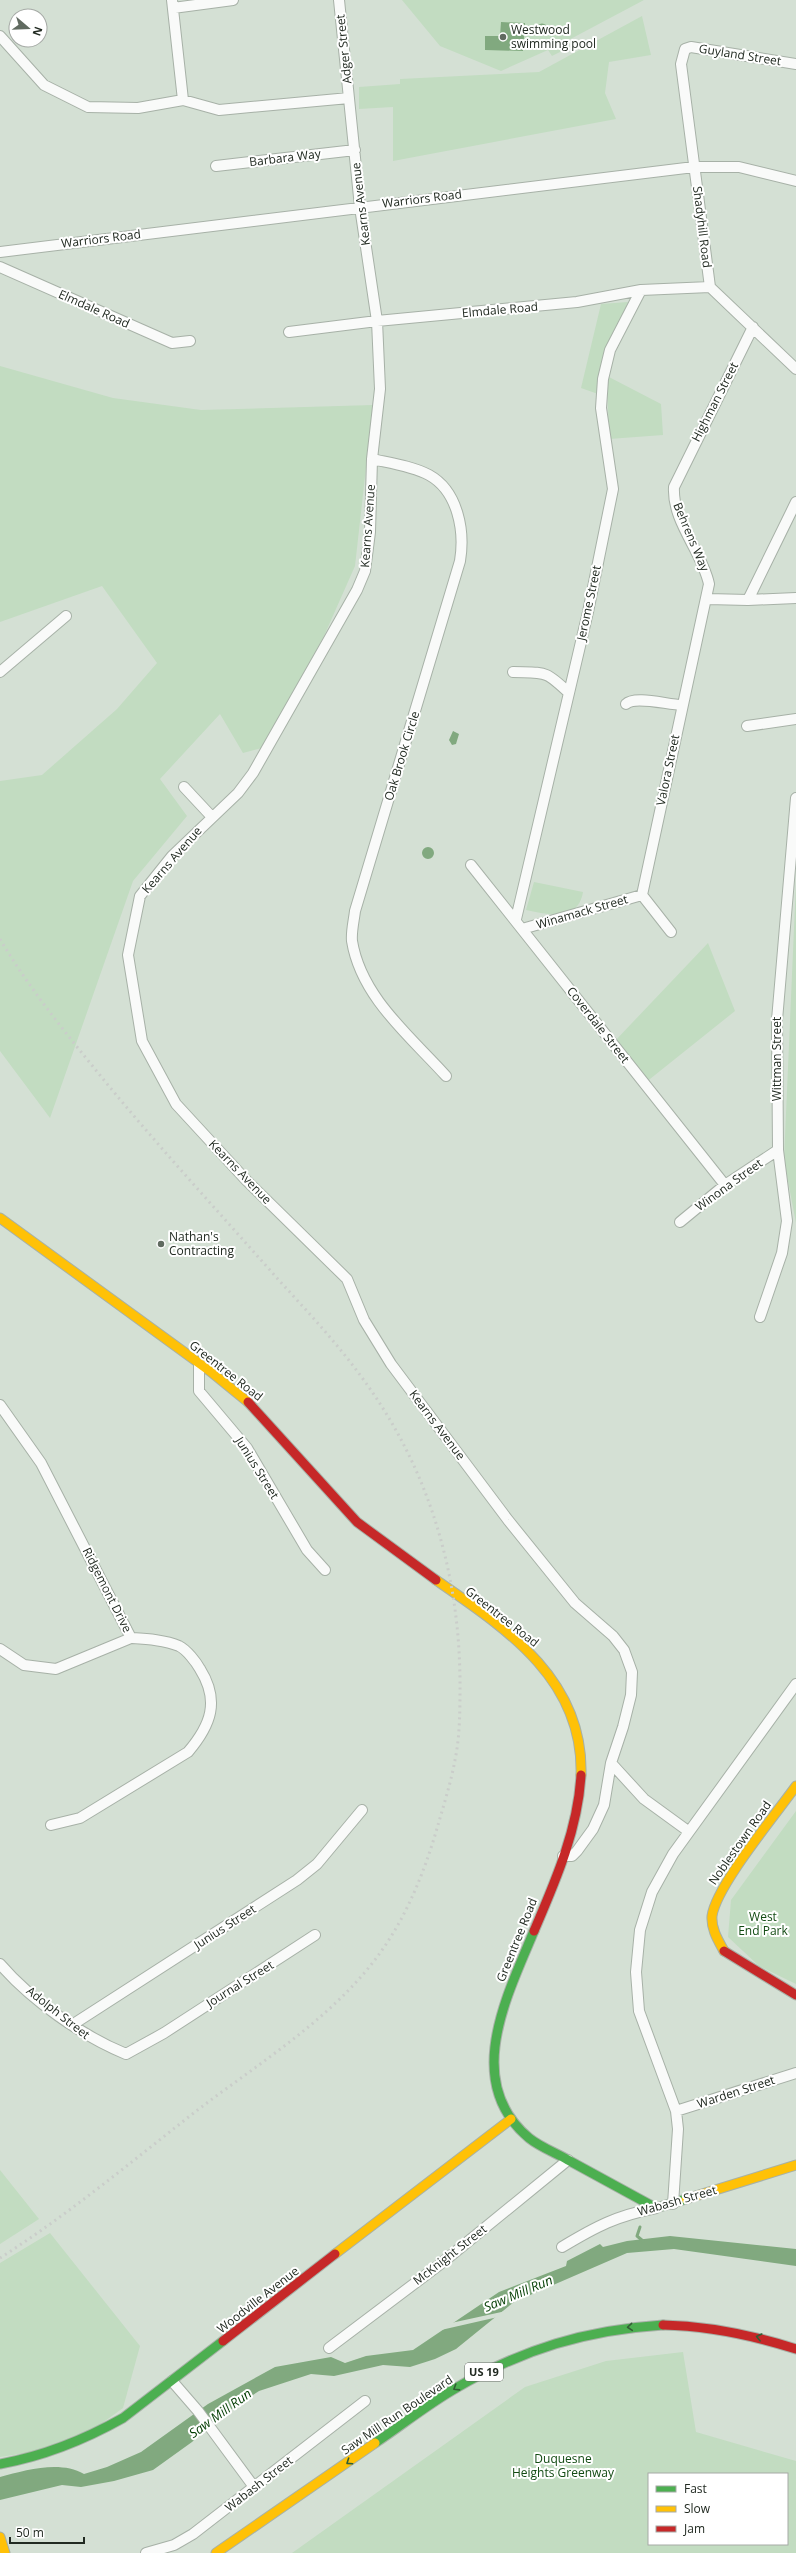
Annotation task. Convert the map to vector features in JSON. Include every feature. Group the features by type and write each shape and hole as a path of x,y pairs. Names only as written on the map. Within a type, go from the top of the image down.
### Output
{"main road":[{"name":"Greentree Road","path":"0,1218 245,1399 355,1520 382,1542 505,1631 528,1650 556,1683 568,1703 576,1722 582,1752 582,1780 575,1816 563,1856 514,1979 492,2056 493,2076 497,2090 511,2118 530,2139 656,2208"},
{"name":"Noblestown Road","path":"796,1786 720,1892 712,1921 717,1943 724,1951 796,1995"},
{"name":"Woodville Avenue","path":"0,2464 44,2454 92,2436 123,2418 511,2118"},
{"name":"Wabash Street","path":"656,2208 796,2165"},
{"name":"Saw Mill Run Boulevard","path":"216,2553 454,2389 493,2366 534,2348 602,2331 671,2325 744,2334 796,2349"},
{"path":"0,2537 5,2553"}],"street":[{"path":"183,100 173,4 233,0"},
{"name":"Adger Street","path":"339,0 349,98"},
{"path":"0,36 44,85 88,107 138,108 183,100 219,110 349,98"},
{"name":"Guyland Street","path":"685,49 697,47 796,64"},
{"name":"Shadyhill Road","path":"685,49 681,64 710,287"},
{"name":"Kearns Avenue","path":"349,98 360,207 377,321 380,389 372,459 370,532 365,571 357,590 253,772 238,793 212,816 172,856 140,896 128,955 142,1041 176,1104 246,1180 347,1279 364,1320 391,1364 508,1520 575,1603 613,1636 624,1650 632,1672 630,1695 623,1727 610,1763 604,1805 593,1829 578,1851 572,1856 563,1856"},
{"name":"Barbara Way","path":"216,166 355,150"},
{"name":"Warriors Road","path":"0,252 694,167 739,167 796,181"},
{"name":"Elmdale Road","path":"0,267 172,343 190,341"},
{"path":"710,287 796,369"},
{"name":"Elmdale Road","path":"289,332 377,321 577,302 641,290 710,287"},
{"name":"Jerome Street","path":"516,919 569,693 613,490 601,408 603,379 610,350 641,290"},
{"name":"Highman Street","path":"677,477 753,327"},
{"name":"Oak Brook Circle","path":"372,459 410,468 435,479 452,501 460,522 463,541 460,560 355,911 352,940 360,973 376,999 446,1076"},
{"name":"Behrens Way","path":"677,477 673,497 685,530 706,569 709,584 708,599"},
{"path":"748,600 796,502"},
{"path":"708,599 748,600 796,598"},
{"name":"Valora Street","path":"642,895 682,705 708,599"},
{"path":"0,672 66,616"},
{"path":"513,672 542,673 552,676 569,693"},
{"path":"626,704 633,699 643,699 662,704 682,705"},
{"path":"747,726 796,719"},
{"path":"184,787 212,816"},
{"name":"Wittman Street","path":"760,1317 782,1254 787,1221 778,1150 776,1020 796,798"},
{"name":"Coverdale Street","path":"471,865 516,919 522,929 726,1185"},
{"path":"642,895 671,932"},
{"name":"Winamack Street","path":"522,929 642,895"},
{"name":"Winona Street","path":"680,1222 726,1185 778,1150"},
{"name":"Junius Street","path":"199,1365 199,1391 247,1448 307,1550 325,1570"},
{"name":"Ridgemont Drive","path":"0,1405 41,1463 131,1638 157,1640 180,1647 197,1664 208,1682 211,1699 210,1719 201,1737 188,1752 80,1818 51,1825"},
{"path":"0,1649 24,1665 56,1669 131,1638"},
{"path":"673,2204 678,2129 676,2111 639,2011 636,1972 640,1930 652,1892 688,1831 796,1684"},
{"path":"610,1763 644,1799 688,1831"},
{"name":"Junius Street","path":"72,2025 297,1880 317,1864 362,1810"},
{"name":"Journal Street","path":"164,2033 315,1935"},
{"name":"Adolph Street","path":"0,1964 72,2025 98,2042 126,2054 164,2033"},
{"name":"Warden Street","path":"676,2111 796,2073"},
{"name":"McKnight Street","path":"329,2348 443,2262 568,2160"},
{"name":"Wabash Street","path":"562,2247 591,2229 623,2215 656,2208"},
{"path":"172,2381 198,2411 254,2487"},
{"name":"Wabash Street","path":"146,2553 188,2538 365,2401"}],"green space":[{"path":"402,0 644,0 563,43 566,49 552,56 548,50 501,71 440,46"},
{"path":"642,16 651,55 609,62 605,93 616,119 393,161 393,107 359,109 359,87 400,84 400,79 539,72"},
{"path":"628,302 606,349 598,394 581,388 601,304"},
{"path":"0,366 113,398 201,410 373,405 355,566 324,636 262,748 243,753 220,714 160,779 187,816 133,881 50,1118 0,1051 0,781 42,775 117,709 157,663 102,586 0,622"},
{"path":"607,376 661,404 663,435 609,439"},
{"path":"534,882 583,892 580,902 569,912 561,914 544,914 526,910"},
{"path":"796,882 796,1223 784,1160"},
{"path":"708,943 735,1011 645,1083 613,1043"},
{"name":"West End Park","path":"796,1811 796,1984 759,1966 728,1937 731,1900"},
{"path":"0,2170 39,2219 0,2244"},
{"path":"50,2233 140,2346 123,2408 94,2429 46,2450 0,2457 0,2263"},
{"name":"Duquesne Heights Greenway","path":"683,2352 696,2432 796,2461 796,2553 292,2553 525,2387 606,2361"}],"water":[{"path":"501,22 525,23 523,51 485,50 485,36 500,36"},
{"path":"540,24 544,24 546,25 546,33 540,34 537,31 537,27"},
{"path":"453,731 459,734 456,744 452,745 449,740"},
{"path":"426,847 430,847 434,853 430,859 426,859 422,855 422,851"},
{"name":"Saw Mill Run","path":"670,2236 796,2249 796,2266 674,2249 627,2253 514,2302 456,2349 435,2359 410,2367 383,2365 334,2376 311,2374 259,2391 215,2420 192,2442 153,2470 114,2481 81,2487 62,2485 0,2500 0,2477 32,2469 54,2467 75,2470 84,2474 107,2467 141,2452 208,2404 275,2367 331,2357 345,2363 366,2356 413,2350 499,2292 566,2266 567,2261 600,2244 603,2247 627,2241"}],"pier":[{"path":"506,2311 498,2317 441,2330 451,2323"}],"waterway":[{"path":"640,2227 637,2236 643,2241"}],"railway":[{"path":"0,939 35,992 99,1074 164,1151 310,1314 363,1379 386,1413 406,1449 423,1486 447,1563 459,1644 460,1685 457,1751 433,1843 420,1879 404,1913 395,1930 374,1961 355,1983 312,2024 195,2112 75,2206 0,2258"}],"traffic: fast":[{"path":"534,1931 512,1983 496,2038 494,2065 498,2091 509,2116 529,2138 538,2144 656,2208 686,2199"},
{"path":"375,2443 446,2394 506,2362 531,2352 581,2337 608,2331 663,2325"},
{"path":"0,2464 48,2452 79,2440 123,2418 223,2341"}],"traffic: slow":[{"path":"0,1218 210,1371 248,1402"},
{"path":"436,1580 514,1638 536,1660 555,1684 570,1711 579,1741 581,1775"},
{"path":"724,1951 715,1934 712,1921 716,1903 735,1869 796,1786"},
{"path":"335,2254 511,2119"},
{"path":"686,2199 796,2165"},
{"path":"216,2553 375,2443"},
{"path":"0,2537 5,2553"}],"traffic: jam":[{"path":"248,1402 357,1522 436,1580"},
{"path":"534,1931 550,1894 570,1836 579,1795 581,1775"},
{"path":"724,1951 796,1995"},
{"path":"223,2341 335,2254"},
{"path":"663,2325 697,2327 731,2332 763,2339 796,2349"}],"place":[{"name":"Westwood swimming pool","path":"503,37"},
{"name":"Nathan's Contracting","path":"161,1244"}]}
